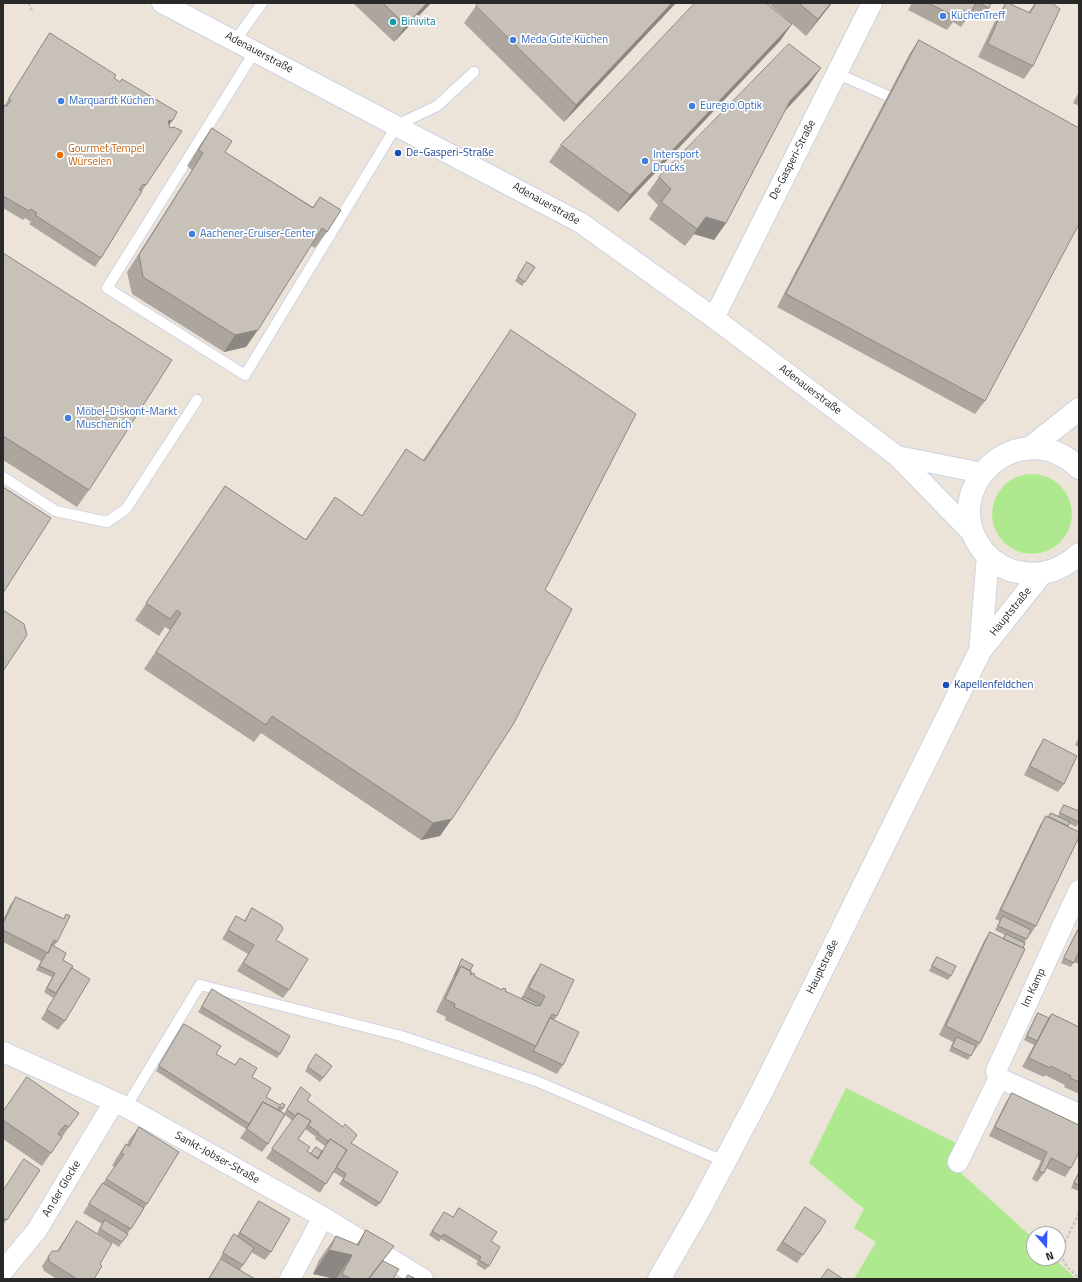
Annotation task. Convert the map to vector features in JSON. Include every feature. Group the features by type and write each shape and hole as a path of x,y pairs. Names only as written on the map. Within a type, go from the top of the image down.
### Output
{"main road":[{"path":"1030,448 1079,409"},
{"path":"1076,560 1057,569 1042,573 1028,574 1013,571 988,556 974,535 969,514 972,492 982,473 998,458 1019,449 1041,448 1062,455 1079,468"},
{"name":"Hauptstraße","path":"980,651 988,556"},
{"name":"Hauptstraße","path":"659,1279 726,1162 980,651 1042,573"}],"street":[{"name":"Adenauerstraße","path":"162,3 397,125 581,223 714,318 897,456 974,535"},
{"name":"De-Gasperi-Straße","path":"714,318 872,3"},
{"name":"Adenauerstraße","path":"897,456 982,473"},
{"name":"Im Kamp","path":"958,1162 999,1078 997,1075 997,1068 1078,897"},
{"name":"Sankt-Jobser-Straße","path":"3,1052 120,1104 324,1217 423,1279"},
{"path":"999,1078 1079,1114"},
{"name":"An der Glocke","path":"3,1271 37,1230 120,1104"},
{"path":"290,1279 324,1217"}],"lane":[{"path":"235,41 262,3"},
{"path":"255,51 107,288 246,375 397,125 437,106 474,72"},
{"path":"836,73 888,96"},
{"path":"3,477 56,511 107,522 126,509 197,400"},
{"path":"120,1104 200,985 319,1014 416,1041 536,1081 726,1162"}],"path":[{"path":"29,3 32,11"},
{"path":"1079,1213 1062,1248 1061,1254 1067,1267 1079,1278"}],"green space":[{"path":"1032,474 1047,477 1060,486 1069,499 1072,514 1069,529 1060,542 1047,551 1032,554 1017,551 1004,542 995,529 992,514 995,499 1004,486 1017,477"},
{"path":"846,1088 958,1144 950,1163 1026,1232 1026,1266 1062,1266 1076,1279 854,1279 876,1242 854,1228 864,1209 809,1163"}],"building":[{"path":"383,3 427,3 406,25"},
{"path":"479,3 672,3 576,105 476,6"},
{"path":"695,3 766,3 792,24 630,195 561,145"},
{"path":"799,3 831,3 818,19"},
{"path":"929,3 976,3 970,14 961,9 956,17"},
{"path":"980,3 991,3 989,8"},
{"path":"1006,3 1030,13 1036,3 1052,3 1060,9 1033,66 988,44"},
{"path":"50,33 116,75 114,78 120,82 122,79 177,112 173,120 168,121 170,128 174,127 182,131 146,185 143,184 139,190 142,191 101,258 35,215 37,213 31,209 29,211 3,196 3,109 11,100 9,99"},
{"path":"919,40 1079,128 1079,224 985,401 786,294"},
{"path":"789,44 821,68 790,101 726,223 706,217 697,229 661,202 671,189 659,177"},
{"path":"212,128 232,141 225,152 313,208 320,197 341,210 327,232 322,228 258,330 235,335 143,277 139,255 203,153 199,150"},
{"name":"Möbel-Diskont-Markt Muschenich","path":"3,253 172,360 89,490 3,436"},
{"path":"527,262 535,267 525,282 518,277"},
{"path":"511,330 636,414 545,590 572,609 514,723 452,819 433,823 272,716 266,725 156,652 181,613 177,610 170,619 146,603 225,486 306,540 335,497 362,516 406,449 424,461"},
{"path":"3,487 51,518 3,593"},
{"path":"3,610 24,624 27,635 3,671"},
{"path":"1044,739 1077,756 1064,784 1030,766"},
{"path":"1064,805 1079,811 1079,822 1060,813"},
{"path":"1051,813 1070,822 1068,826 1049,817"},
{"path":"1046,816 1079,832 1079,837 1036,926 1001,910"},
{"path":"16,897 64,919 66,914 70,916 57,942 54,940 48,953 3,930 3,924"},
{"path":"252,908 281,925 283,929 276,940 308,959 289,990 243,963 254,945 228,930 236,916 245,921"},
{"path":"1003,916 1031,930 1027,939 998,926"},
{"path":"1078,930 1079,951 1074,963 1064,958"},
{"path":"990,932 1025,949 980,1043 946,1026"},
{"path":"1006,934 1025,943 1023,948 1004,939"},
{"path":"52,945 66,953 63,960 73,966 56,993 47,988 55,973 39,966"},
{"path":"937,957 956,966 951,976 932,966"},
{"path":"462,959 473,965 470,971 461,966 455,975"},
{"path":"541,964 574,980 557,1016 552,1014 536,1046 454,1007 455,1004 445,999 461,966 471,971 471,973 502,990 503,988 506,989 505,991 537,1006 540,1006 545,996 529,988"},
{"path":"72,968 90,979 65,1021 47,1010"},
{"path":"212,989 290,1036 280,1054 202,1007"},
{"path":"523,997 539,1005 537,1006 522,999"},
{"path":"1038,1013 1049,1018 1037,1041 1027,1036"},
{"path":"1052,1014 1079,1027 1079,1082 1070,1078 1071,1076 1051,1066 1050,1068 1029,1058"},
{"path":"550,1018 579,1032 563,1065 533,1051"},
{"path":"184,1024 221,1046 216,1054 235,1065 240,1058 257,1068 252,1077 271,1088 266,1097 280,1105 282,1103 285,1105 283,1109 280,1106 278,1110 263,1102 249,1124 159,1066"},
{"path":"957,1037 976,1046 971,1056 952,1047"},
{"path":"316,1054 332,1066 323,1078 308,1067"},
{"path":"27,1077 79,1113 69,1127 65,1125 58,1134 62,1137 51,1153 3,1120 3,1112"},
{"path":"301,1087 311,1095 307,1100 343,1127 345,1124 357,1135 351,1143 398,1172 380,1203 343,1180 346,1174 336,1167 347,1150 330,1139 327,1143 328,1141 308,1125 311,1121 298,1113 296,1116 287,1110"},
{"path":"1012,1093 1079,1125 1079,1152 1071,1168 1051,1158 1044,1173 1039,1171 1047,1152 995,1127"},
{"path":"263,1102 285,1114 268,1144 247,1129"},
{"path":"298,1113 311,1121 298,1139 310,1147 307,1151 318,1159 330,1139 347,1150 326,1184 272,1149"},
{"path":"139,1127 179,1152 147,1204 106,1179 124,1154 121,1153 126,1144 129,1146"},
{"path":"316,1147 322,1151 318,1158 311,1154"},
{"path":"24,1159 40,1170 7,1220 3,1218 3,1191"},
{"path":"1079,1173 1079,1185 1074,1183"},
{"path":"103,1183 144,1208 131,1229 89,1204"},
{"path":"259,1201 290,1219 271,1252 240,1233"},
{"path":"805,1207 826,1221 803,1255 783,1242"},
{"path":"459,1208 497,1232 491,1241 500,1247 489,1266 479,1260 481,1257 444,1234 442,1237 432,1231 444,1212 453,1217"},
{"path":"105,1220 128,1234 122,1242 100,1229"},
{"path":"77,1221 112,1243 100,1264 102,1266 94,1279 77,1279 50,1262 48,1257 52,1251 58,1251"},
{"path":"366,1230 394,1246 368,1279 351,1279 342,1274 352,1255 329,1250 336,1236 358,1245"},
{"path":"234,1234 254,1248 243,1265 223,1253"},
{"path":"221,1259 255,1279 209,1279"},
{"path":"383,1261 399,1269 393,1279 369,1279"},
{"path":"828,1269 843,1279 821,1279"},
{"path":"408,1275 416,1279 406,1279"}],"place":[{"name":"KüchenTreff","path":"943,16"},
{"name":"Binivita","path":"393,22"},
{"name":"Meda Gute Küchen","path":"513,40"},
{"name":"Marquardt Küchen","path":"61,101"},
{"name":"Euregio Optik","path":"692,106"},
{"name":"De-Gasperi-Straße","path":"398,153"},
{"name":"Gourmet Tempel Würselen","path":"60,155"},
{"name":"Intersport Drucks","path":"645,161"},
{"name":"Aachener-Cruiser-Center","path":"192,234"},
{"name":"Möbel-Diskont-Markt Muschenich","path":"68,418"},
{"name":"Kapellenfeldchen","path":"946,685"}]}
